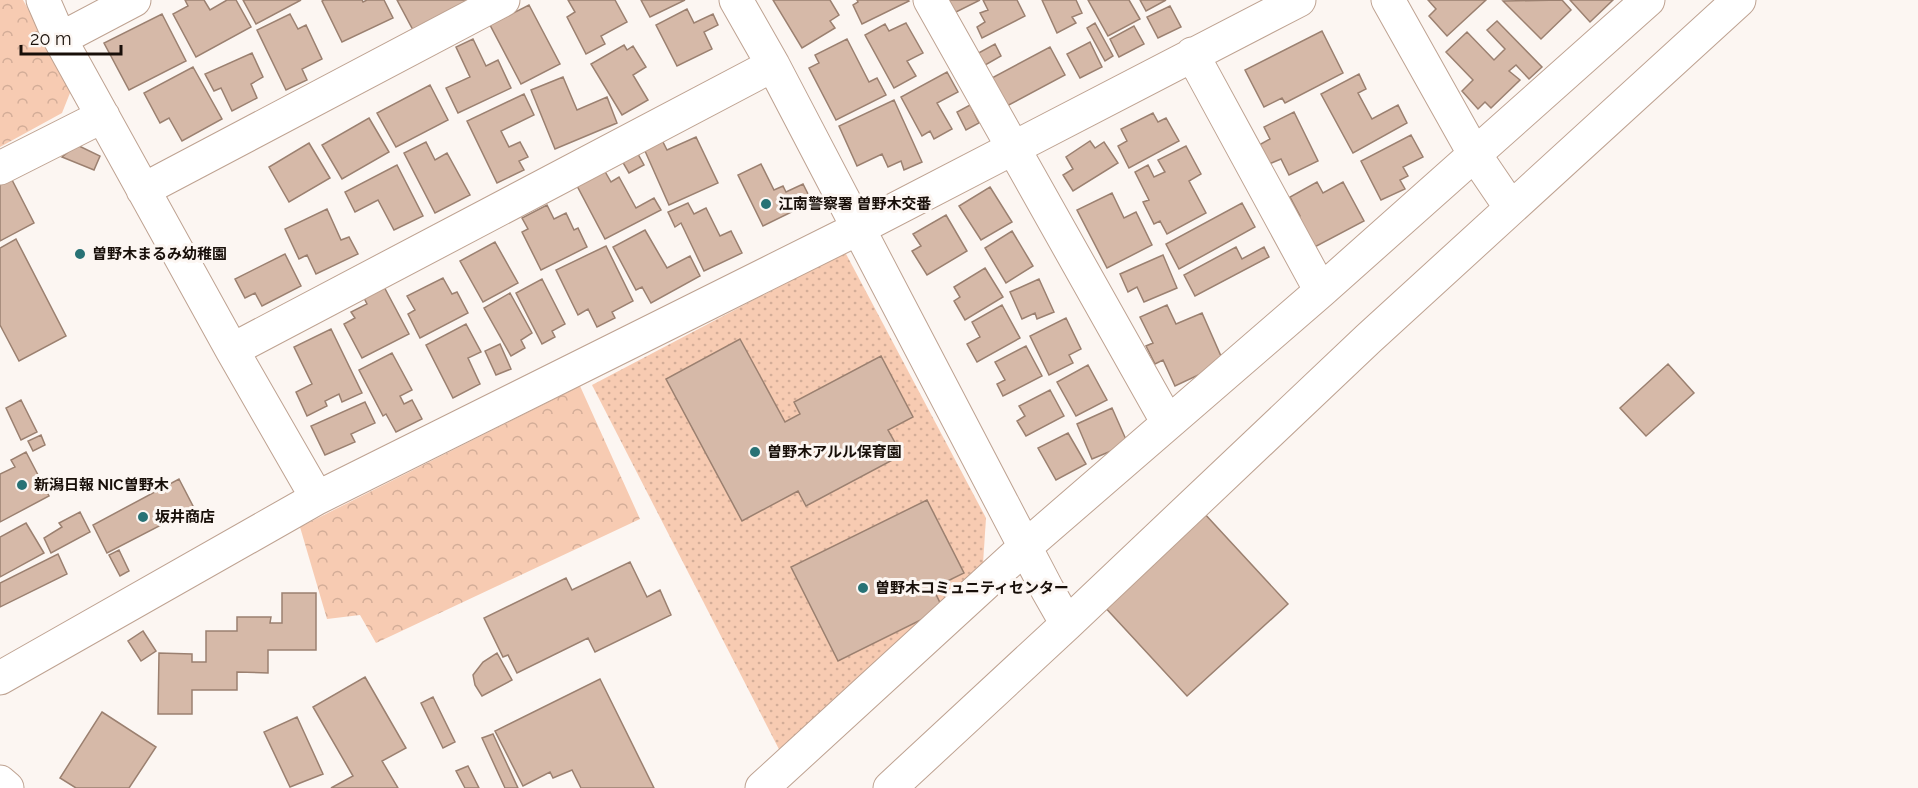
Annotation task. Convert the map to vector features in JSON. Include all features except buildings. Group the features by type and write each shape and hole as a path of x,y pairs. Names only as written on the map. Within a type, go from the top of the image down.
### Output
{"street":[{"path":"43,0 60,39 143,190 317,498"},
{"path":"60,39 134,0"},
{"path":"143,190 503,0"},
{"path":"736,0 773,65 1067,624"},
{"path":"930,0 1168,423"},
{"path":"3,669 317,498 859,228 1299,0"},
{"path":"1388,0 1475,155 1511,208"},
{"path":"762,788 1025,547 1321,291 1648,0"},
{"path":"890,788 1359,347 1738,0"},
{"path":"1192,54 1321,291"},
{"path":"232,350 773,65"},
{"path":"0,168 103,116"},
{"path":"0,782 7,788"}],"green space":[{"path":"0,0 23,0 72,88 62,113 0,147"},
{"path":"845,252 986,518 982,579 784,759 592,385"},
{"path":"580,386 640,519 376,643 360,615 327,619 300,527"}],"place":[{"name":"江南警察署 曽野木交番","path":"766,204"},
{"name":"曽野木まるみ幼稚園","path":"80,254"},
{"name":"曽野木アルル保育園","path":"755,452"},
{"name":"新潟日報 NIC曽野木","path":"22,485"},
{"name":"坂井商店","path":"143,517"},
{"name":"曽野木コミュニティセンター","path":"863,588"}]}
